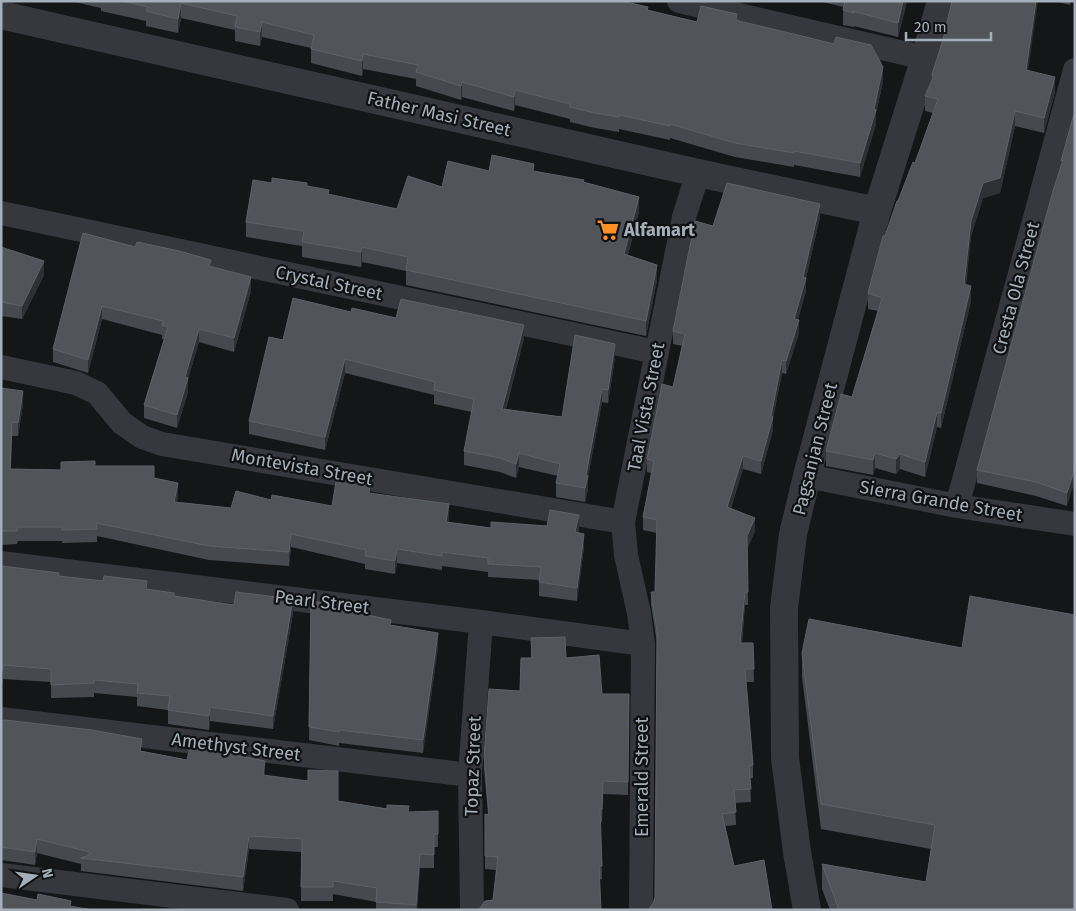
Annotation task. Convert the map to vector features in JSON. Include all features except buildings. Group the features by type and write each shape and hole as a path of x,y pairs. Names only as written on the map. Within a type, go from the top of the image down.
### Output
{"street":[{"path":"679,1 925,58"},
{"name":"Pagsanjan Street","path":"807,910 796,852 786,758 784,608 793,534 877,211 941,1"},
{"name":"Father Masi Street","path":"1,16 698,173 877,211"},
{"name":"Cresta Ola Street","path":"957,506 1075,70"},
{"name":"Taal Vista Street","path":"643,644 639,613 626,556 623,522 684,217 698,173"},
{"name":"Crystal Street","path":"1,213 656,352"},
{"name":"Montevista Street","path":"1,367 76,383 97,393 122,423 142,437 162,444 623,522"},
{"name":"Sierra Grande Street","path":"807,476 957,506 1075,524"},
{"name":"Pearl Street","path":"1,563 482,622 643,644"},
{"name":"Topaz Street","path":"472,910 470,775 482,622"},
{"name":"Emerald Street","path":"642,910 643,644"},
{"name":"Amethyst Street","path":"1,719 470,775"},
{"path":"1,874 287,910"}],"place":[{"name":"Alfamart","path":"608,230"}]}
